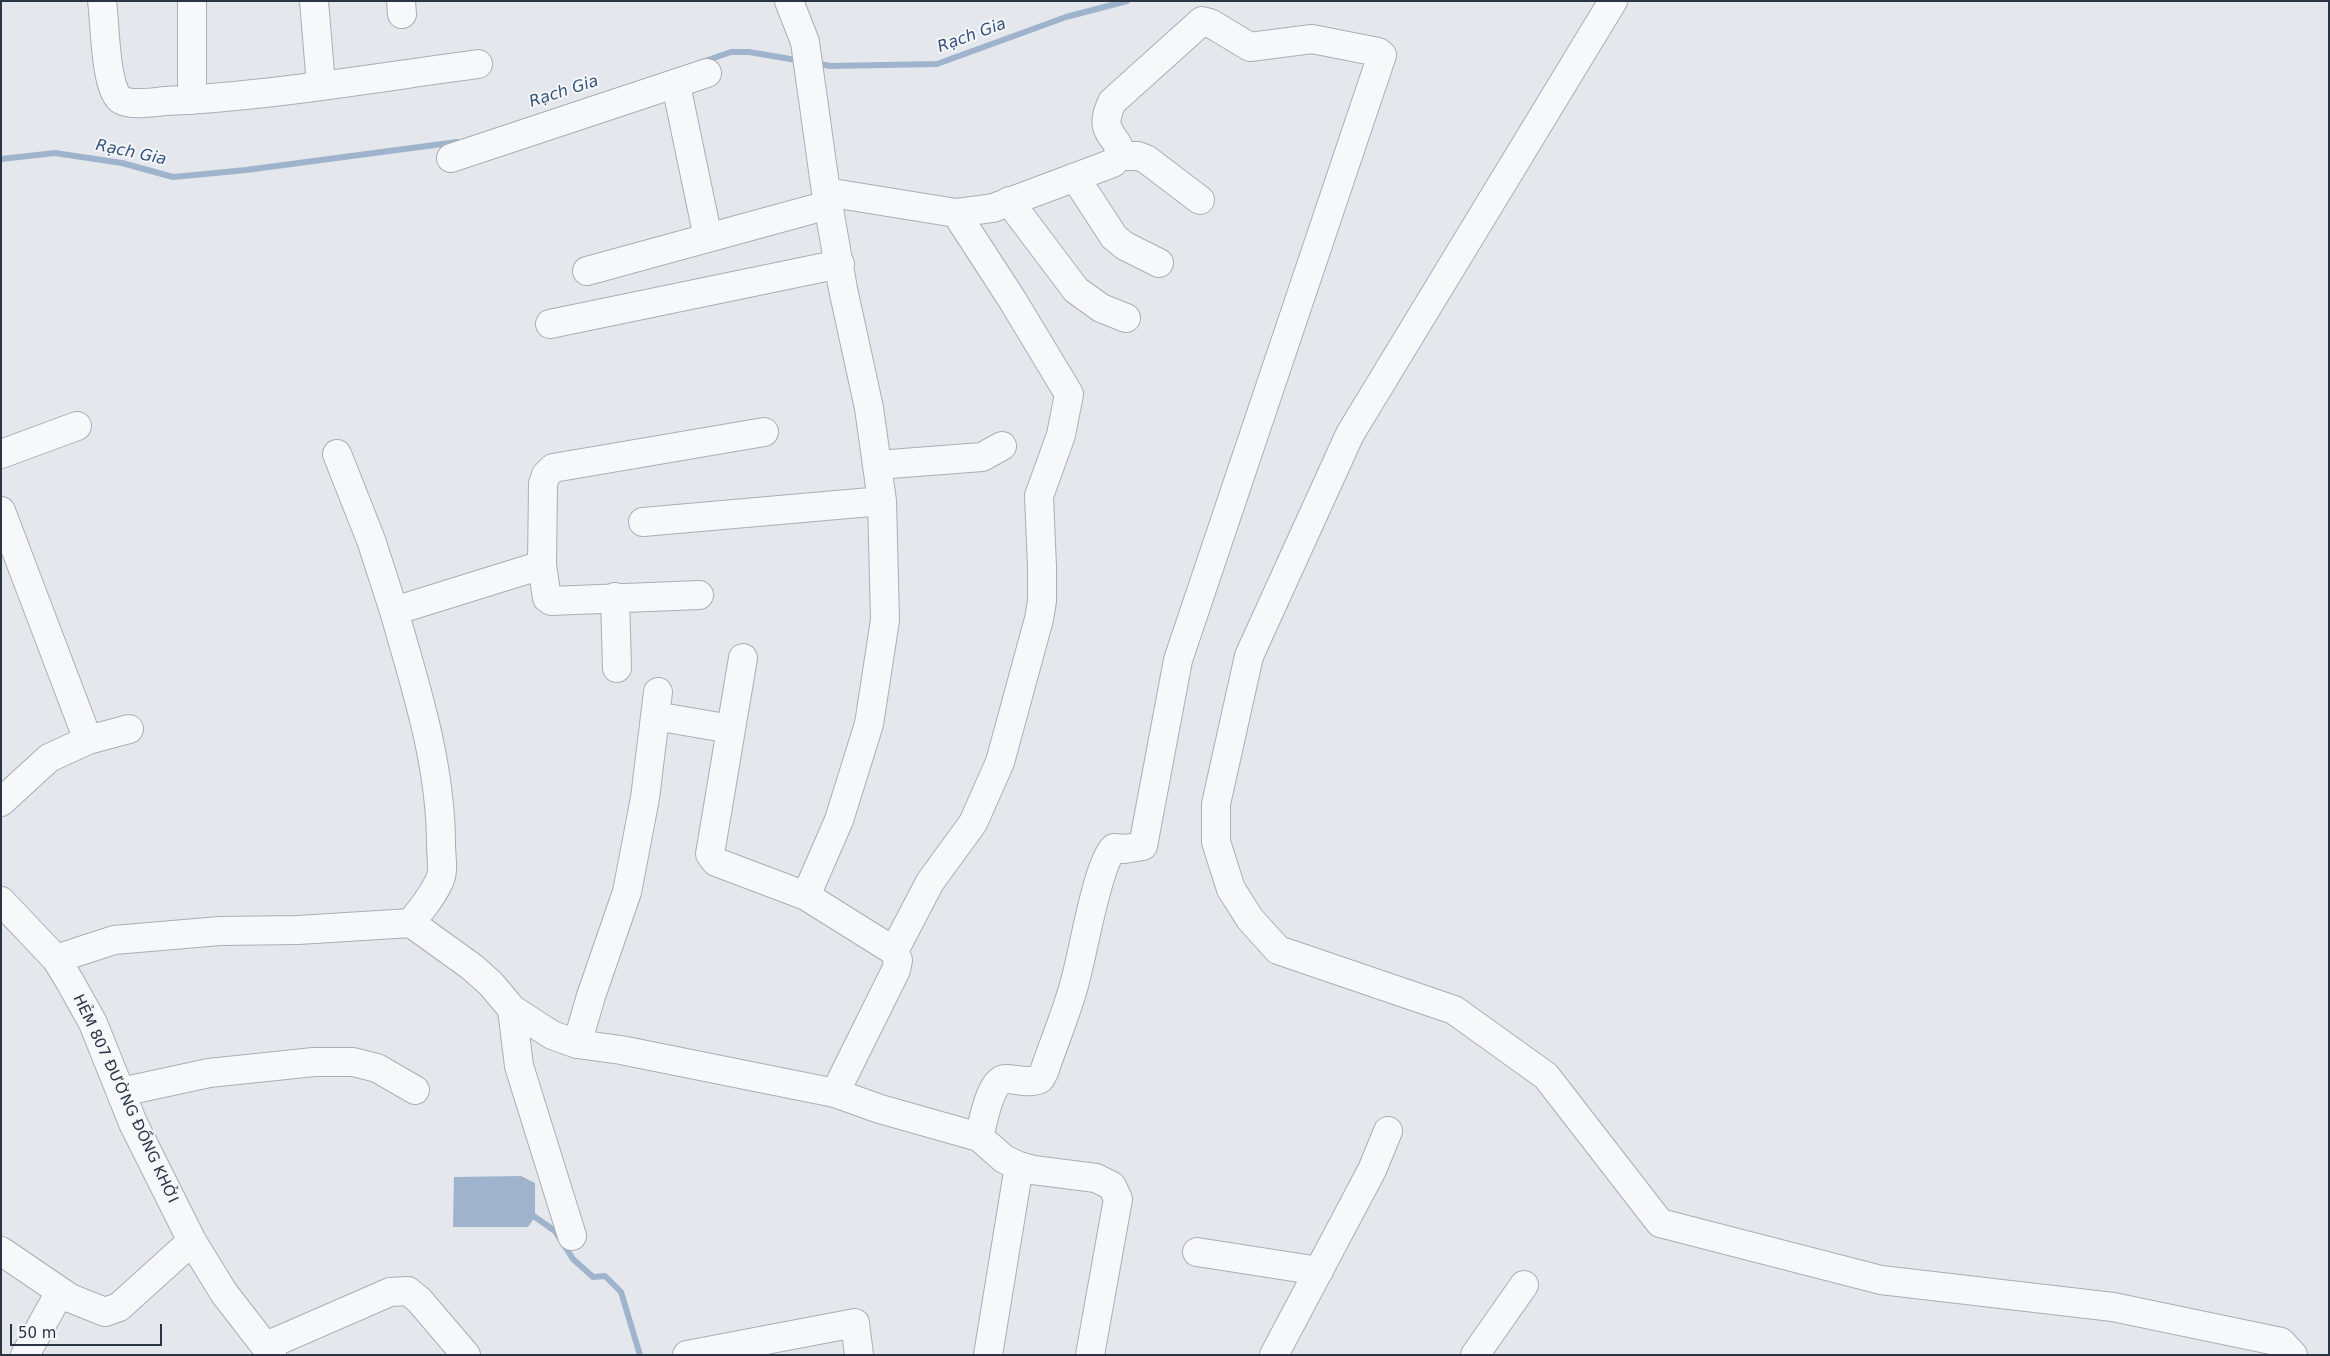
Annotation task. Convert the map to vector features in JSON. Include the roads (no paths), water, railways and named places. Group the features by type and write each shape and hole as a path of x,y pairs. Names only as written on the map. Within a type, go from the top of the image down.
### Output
{"street":[{"path":"102,1 110,78 114,93 121,100 134,102 192,100 478,64"},
{"path":"192,1 192,100"},
{"path":"314,1 321,85"},
{"path":"789,1 805,42 827,198 843,289 869,408 882,501 885,620 869,724 839,820 806,896"},
{"path":"1613,1 1350,434 1249,656 1216,804 1216,842 1231,889 1250,919 1278,950 1454,1010 1546,1076 1660,1223 1881,1280 2113,1308 2281,1342 2293,1355"},
{"path":"587,271 708,238 827,198 956,213 993,208 1113,162 1119,156 1120,149 1107,126 1108,112 1112,102 1202,21 1210,23 1250,47 1312,39 1378,52 1382,55 1178,660 1143,846 1124,849 1114,848 1111,851 1102,874 1072,993 1044,1072 1040,1079 1034,1082 1003,1079 998,1082 993,1089 979,1137"},
{"path":"451,158 676,85 707,73"},
{"path":"676,85 708,238"},
{"path":"1119,156 1138,156 1146,159 1200,200"},
{"path":"1075,177 1114,237 1125,246 1159,263"},
{"path":"1009,201 1076,290 1101,308 1126,318"},
{"path":"894,951 930,882 973,823 1000,762 1039,619 1042,601 1042,567 1039,496 1061,435 1069,394 956,213"},
{"path":"550,324 840,264"},
{"path":"1,454 77,426"},
{"path":"699,595 551,601 547,598 542,566 543,484 546,475 553,468 764,432"},
{"path":"877,465 982,457 1002,446"},
{"path":"337,454 371,540 394,611 424,716 436,772 441,822 441,877 430,898 410,923"},
{"path":"643,522 882,501"},
{"path":"1,510 88,740"},
{"path":"394,611 542,566"},
{"path":"615,597 617,668"},
{"path":"743,658 710,854 711,858 806,896 894,951 898,960 896,970 835,1093"},
{"path":"577,1044 591,996 627,892 645,798 657,704 731,729"},
{"path":"1,802 49,758 88,740 129,730"},
{"name":"HẺM 807 ĐƯỜNG ĐỒNG KHỞI","path":"1,901 56,959 93,1023 133,1123 192,1241 224,1293 269,1351"},
{"path":"56,959 114,940 220,931 298,930 410,923 472,967 492,984 512,1009 552,1035 577,1044 621,1050 835,1093 880,1109 979,1137 990,1148 1019,1166 1096,1178 1112,1186 1118,1199 1090,1355"},
{"path":"512,1009 519,1066 572,1236"},
{"path":"121,1092 208,1073 314,1062 353,1062 377,1068 414,1090"},
{"path":"1274,1355 1372,1170 1388,1131"},
{"path":"988,1355 1019,1166"},
{"path":"1,1251 70,1298 104,1312 119,1307 192,1241"},
{"path":"1197,1252 1319,1270"},
{"path":"1475,1355 1524,1285"},
{"path":"269,1351 390,1292 408,1291 466,1355"},
{"path":"25,1355 60,1292"},
{"path":"687,1355 855,1323 859,1355"}],"water":[{"path":"521,1176 535,1183 535,1217 528,1227 453,1227 454,1177"}],"waterway":[{"name":"Rạch Gia","path":"814,63 830,66 937,64 1066,17 1127,1"},
{"name":"Rạch Gia","path":"702,62 731,52 749,52 802,61"},
{"name":"Rạch Gia","path":"1,159 55,153 122,163 173,177 246,170 457,142"},
{"path":"535,1217 555,1231 573,1259 593,1277 605,1276 621,1292 640,1355"}]}
